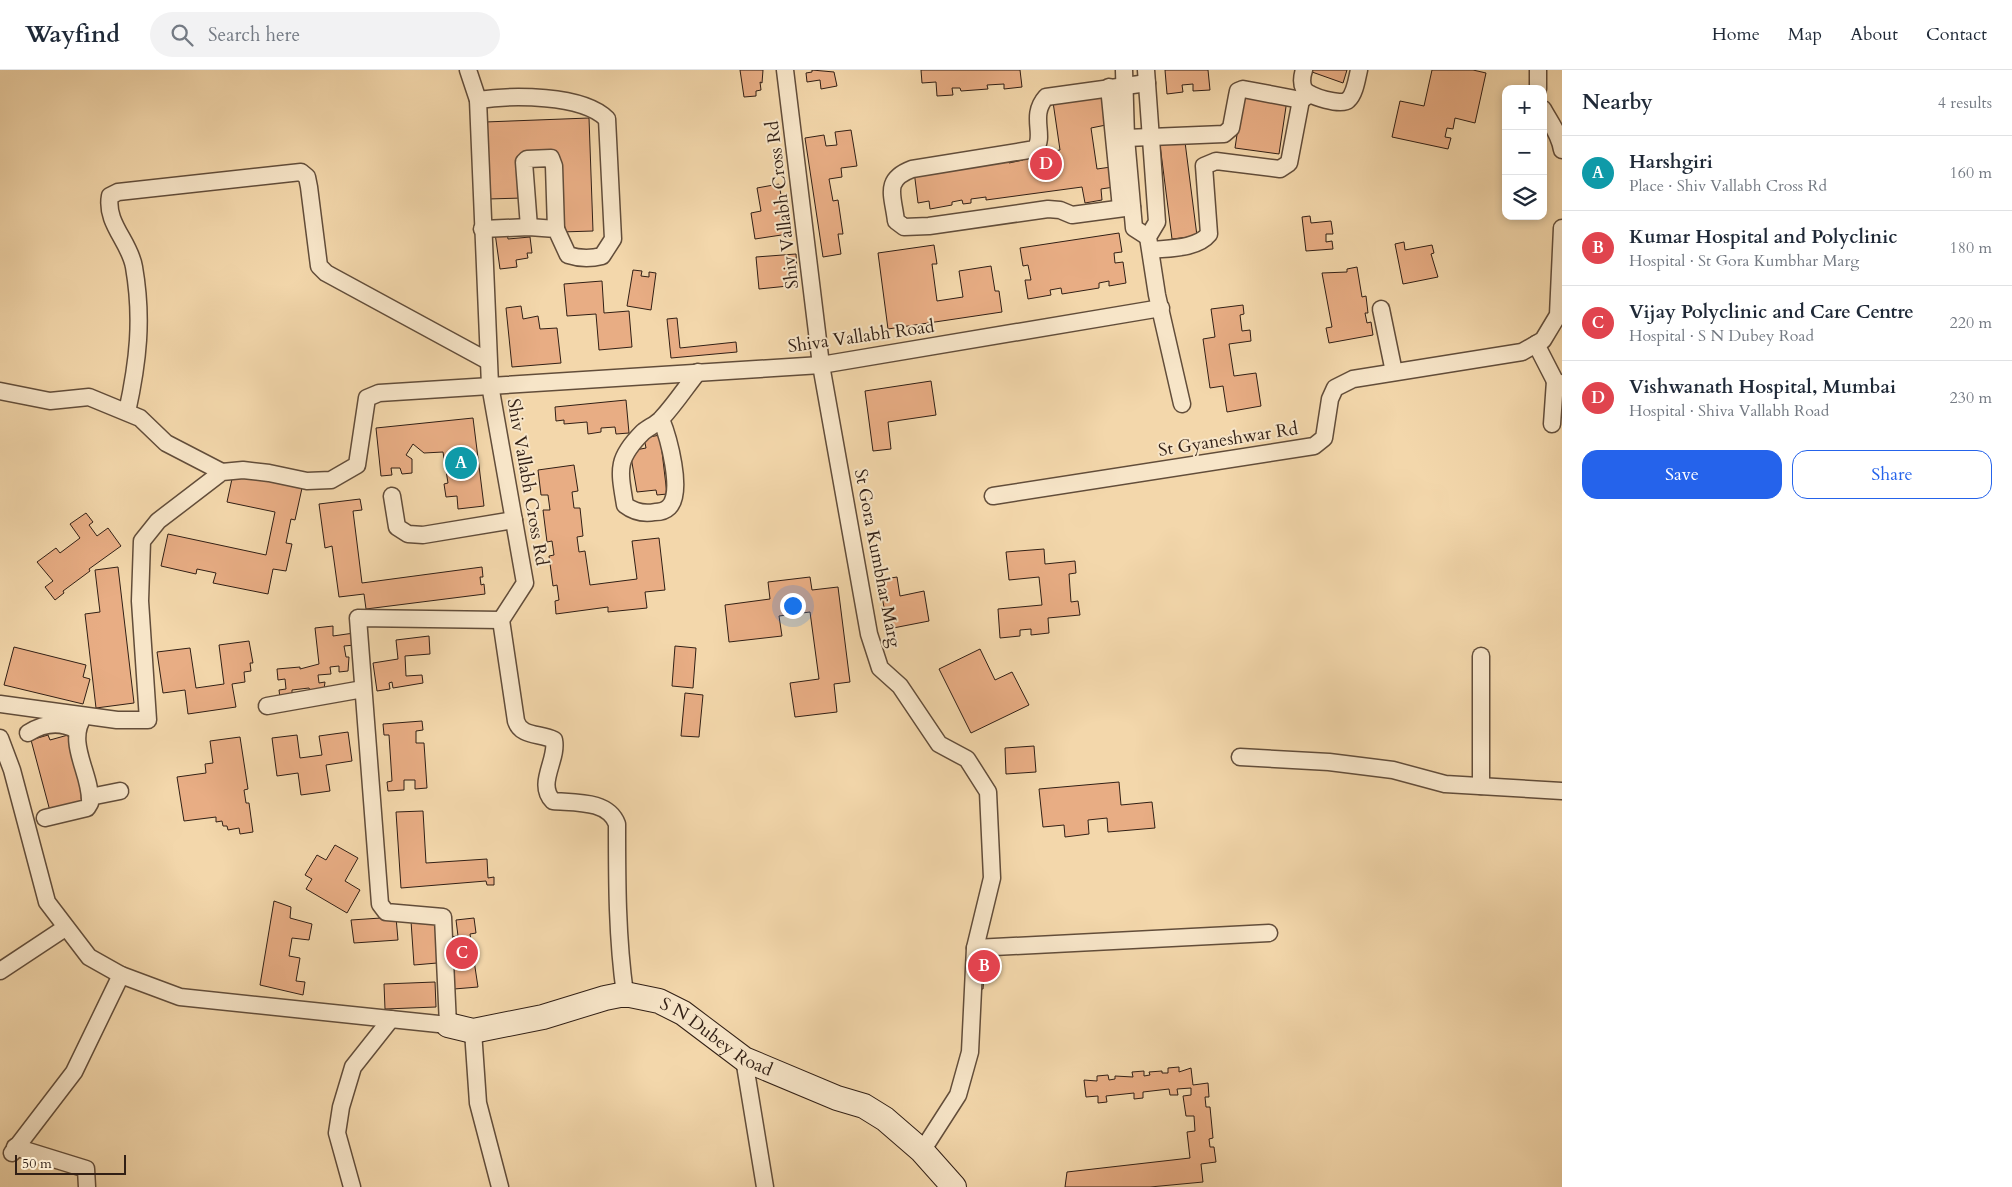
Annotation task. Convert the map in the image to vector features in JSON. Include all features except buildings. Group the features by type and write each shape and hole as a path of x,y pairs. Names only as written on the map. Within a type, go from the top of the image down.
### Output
{"street":[{"name":"Shiv Vallabh Cross Rd","path":"468,70 478,100 490,385 525,583 501,620"},
{"name":"Shiv Vallabh Cross Rd","path":"785,70 821,365"},
{"path":"1119,81 1127,208 1134,228 1150,244 1192,245 1204,241 1209,234 1204,166 1216,161 1280,169 1289,164 1305,97 1302,77 1304,70"},
{"path":"1126,138 1224,134 1232,128 1238,91 1243,89 1341,103 1347,102 1351,97 1359,70"},
{"path":"1538,70 1538,85"},
{"path":"1127,208 1072,215 1060,210 1048,209 904,227 896,221 892,184 898,174 912,169 1035,149 1038,140 1037,112 1040,104 1046,97 1119,81 1147,77 1157,222 1150,244 1182,404"},
{"path":"1119,81 1126,138 1127,208"},
{"path":"478,100 536,98 594,108 607,118 613,239 610,247 602,256 577,258 568,254 556,229 554,166 551,158 527,159 524,162 529,227"},
{"path":"1547,117 1560,138 1562,150"},
{"path":"127,412 139,348 134,265 114,226 109,202 110,196 118,192 301,172 307,177 309,187 316,255 319,266 326,273 488,361"},
{"path":"482,229 529,227 556,229"},
{"name":"St Gyaneshwar Rd","path":"994,496 1314,446 1324,438 1330,399 1335,388 1354,379 1522,352 1543,340 1558,315 1562,228"},
{"name":"Shiva Vallabh Road","path":"222,472 243,470 269,472 307,481 331,480 357,465 367,398 379,393 821,365 1162,308"},
{"path":"1381,310 1394,372"},
{"path":"1536,344 1558,383 1552,424"},
{"name":"St Gora Kumbhar Marg","path":"821,365 869,634 880,668 900,686 939,744 967,759 988,792 992,878 975,948 970,1052 958,1095 922,1151"},
{"path":"661,419 671,452 674,486 673,501 669,508 662,511 638,512 625,505 621,483 621,462 628,449 644,431 661,419 698,372"},
{"path":"0,390 50,401 89,397 140,418 166,444 222,472 158,521 142,541 140,601 148,720 117,720 80,723 70,726 50,723 28,732"},
{"path":"392,496 397,527 408,534 423,535 514,520"},
{"path":"0,738 12,770 47,902 65,928 89,956 121,975 180,997 448,1025 443,917 386,912 380,904 358,618 501,620 518,728 523,732 554,740 555,747 545,787 548,796 553,801 603,807 613,814 617,824 616,903 625,994"},
{"path":"1480,786 1481,656"},
{"path":"267,706 363,689"},
{"path":"0,704 80,723"},
{"path":"45,818 87,808 90,803 80,723"},
{"path":"1240,757 1329,762 1393,770 1445,784 1562,791"},
{"path":"90,797 120,791"},
{"path":"0,971 65,928"},
{"path":"975,948 1269,933"},
{"path":"86,1187 86,1169 13,1150 74,1072 121,975"},
{"name":"S N Dubey Road","path":"448,1025 472,1031 543,1017 605,998 625,994 659,1001 683,1013 744,1059 837,1098 864,1106 885,1119 922,1151 954,1187"},
{"path":"352,1187 337,1133 341,1108 353,1067 391,1019"},
{"path":"472,1031 478,1104 500,1187"},
{"path":"744,1059 765,1187"}],"place":[{"name":"Vishwanath Hospital, Mumbai","path":"1046,164"},
{"name":"Harshgiri","path":"461,463"},
{"name":"Vijay Polyclinic and Care Centre","path":"462,953"},
{"name":"Kumar Hospital and Polyclinic","path":"984,966"}]}
